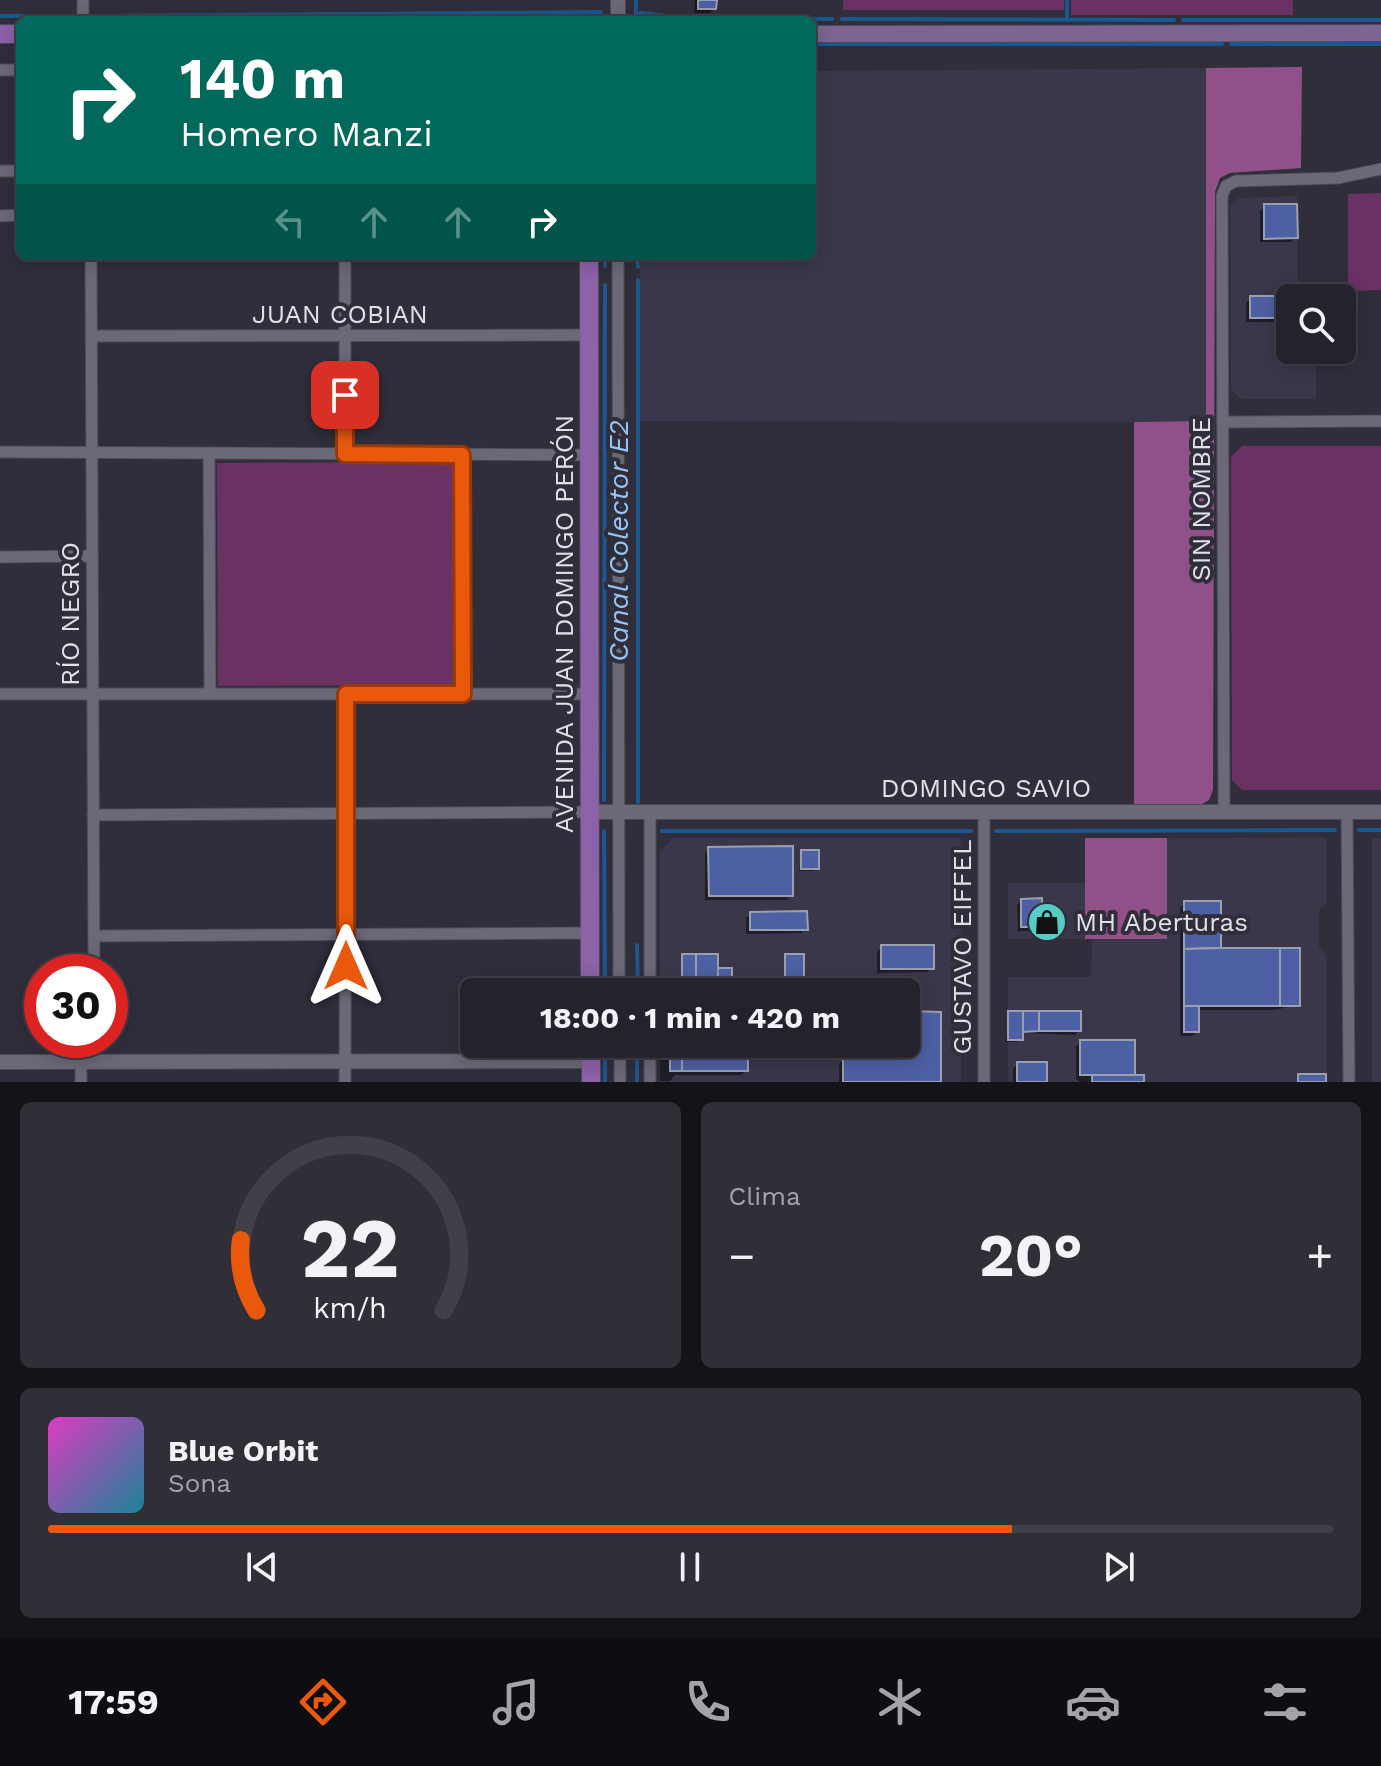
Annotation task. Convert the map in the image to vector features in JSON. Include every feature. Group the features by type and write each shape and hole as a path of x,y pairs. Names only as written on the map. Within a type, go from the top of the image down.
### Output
{"main road":[{"path":"816,34 1381,33"},
{"name":"AVENIDA JUAN DOMINGO PERÓN","path":"589,260 590,978"},
{"path":"591,1058 591,1082"}],"street":[{"name":"SIN NOMBRE","path":"1224,812 1222,196 1226,186 1236,181 1338,178 1381,169"},
{"name":"RÍO NEGRO","path":"91,260 94,954"},
{"path":"345,260 345,454"},
{"path":"618,260 619,978"},
{"name":"JUAN COBIAN","path":"91,336 589,335"},
{"path":"1223,422 1381,421"},
{"path":"0,452 589,455"},
{"path":"209,453 210,694"},
{"path":"462,455 463,694"},
{"path":"0,557 92,556"},
{"path":"0,694 590,694"},
{"path":"345,1082 346,694"},
{"path":"93,815 590,812"},
{"name":"DOMINGO SAVIO","path":"590,812 1381,812"},
{"path":"650,812 650,978"},
{"name":"GUSTAVO EIFFEL","path":"984,812 984,1082"},
{"path":"1347,812 1349,1082"},
{"path":"94,936 590,933"},
{"path":"0,1062 345,1062 460,1057"},
{"path":"81,1082 89,1058"},
{"path":"620,1058 620,1082"},
{"path":"650,1058 650,1082"}],"shaded area":[{"path":"843,0 1064,0 1064,10 843,10"},
{"path":"1071,0 1293,0 1293,15 1071,15"},
{"path":"1302,67 1301,168 1230,173 1220,178 1215,192 1213,790 1209,800 1199,806 1134,806 1134,422 1206,421 1206,68"},
{"path":"1206,68 1206,422 640,421 640,260 816,260 816,71"},
{"path":"1381,193 1381,290 1356,291 1356,284 1348,284 1348,194"},
{"path":"1297,196 1298,284 1276,284 1276,364 1316,364 1316,399 1241,399 1231,390 1230,207 1239,198"},
{"path":"1242,446 1381,446 1381,790 1242,790 1232,780 1231,457"},
{"path":"456,462 457,685 218,686 217,463"},
{"path":"672,838 961,838 961,1082 660,1082 660,1058 920,1058 920,978 660,978 660,852"},
{"path":"1085,838 1167,838 1167,939 1085,939"},
{"path":"1167,838 1326,838 1326,904 1319,910 1319,947 1326,955 1326,1082 1008,1082 1008,977 1091,977 1092,939 1167,939"},
{"path":"1372,838 1381,838 1381,1082 1372,1082"},
{"name":"MH Aberturas","path":"1008,883 1085,883 1085,939 1008,939"}],"building":[{"path":"698,0 717,0 716,9 698,9"},
{"path":"1264,204 1297,204 1298,238 1264,239"},
{"path":"1250,296 1276,296 1276,318 1250,318"},
{"path":"793,846 793,896 709,896 708,847"},
{"path":"801,850 819,850 819,869 801,869"},
{"path":"1042,898 1042,927 1021,927 1021,899"},
{"path":"1184,901 1221,901 1221,948 1184,949"},
{"path":"807,911 808,930 750,930 750,912"},
{"path":"881,945 934,945 934,969 881,969"},
{"path":"1280,948 1280,1006 1184,1006 1184,949"},
{"path":"1280,948 1300,948 1300,1006 1280,1006"},
{"path":"682,954 696,954 696,978 682,978"},
{"path":"696,954 718,954 718,978 696,978"},
{"path":"785,954 804,954 804,978 785,978"},
{"path":"718,968 732,968 732,978 718,978"},
{"path":"1184,1006 1199,1006 1199,1032 1184,1032"},
{"path":"920,1011 941,1012 941,1082 843,1082 843,1058 920,1058"},
{"path":"1008,1011 1023,1011 1023,1040 1008,1040"},
{"path":"1023,1011 1039,1011 1039,1031 1023,1032"},
{"path":"1039,1011 1081,1011 1081,1031 1039,1031"},
{"path":"1080,1040 1135,1040 1135,1075 1080,1075"},
{"path":"670,1058 682,1058 682,1071 670,1071"},
{"path":"682,1058 748,1058 748,1071 682,1071"},
{"path":"1017,1062 1047,1062 1047,1082 1017,1082"},
{"path":"1298,1074 1326,1074 1326,1082 1298,1082"},
{"path":"1092,1075 1144,1075 1144,1082 1092,1082"}],"waterway":[{"name":"Canal Colector E2","path":"636,0 636,16"},
{"path":"1067,0 1067,20"},
{"path":"92,16 601,12"},
{"path":"640,13 668,16"},
{"path":"0,16 70,16"},
{"path":"816,19 832,19"},
{"path":"842,19 1174,20"},
{"path":"1183,20 1381,20"},
{"path":"816,44 1222,44"},
{"path":"1231,44 1381,44"},
{"path":"605,260 605,266"},
{"name":"Canal Colector E2","path":"637,260 638,267"},
{"name":"Canal Colector E2","path":"638,280 638,802"},
{"path":"604,800 605,285"},
{"path":"996,831 1335,830"},
{"path":"1359,830 1381,830"},
{"path":"604,831 605,978"},
{"path":"662,831 971,831"},
{"name":"Canal Colector E2","path":"637,945 638,978"},
{"path":"605,1058 605,1082"},
{"name":"Canal Colector E2","path":"637,1058 637,1082"}],"place":[{"name":"MH Aberturas","path":"1047,922"}],"route":[{"path":"345,395 345,454 462,455 463,694 346,694 346,966"}]}
